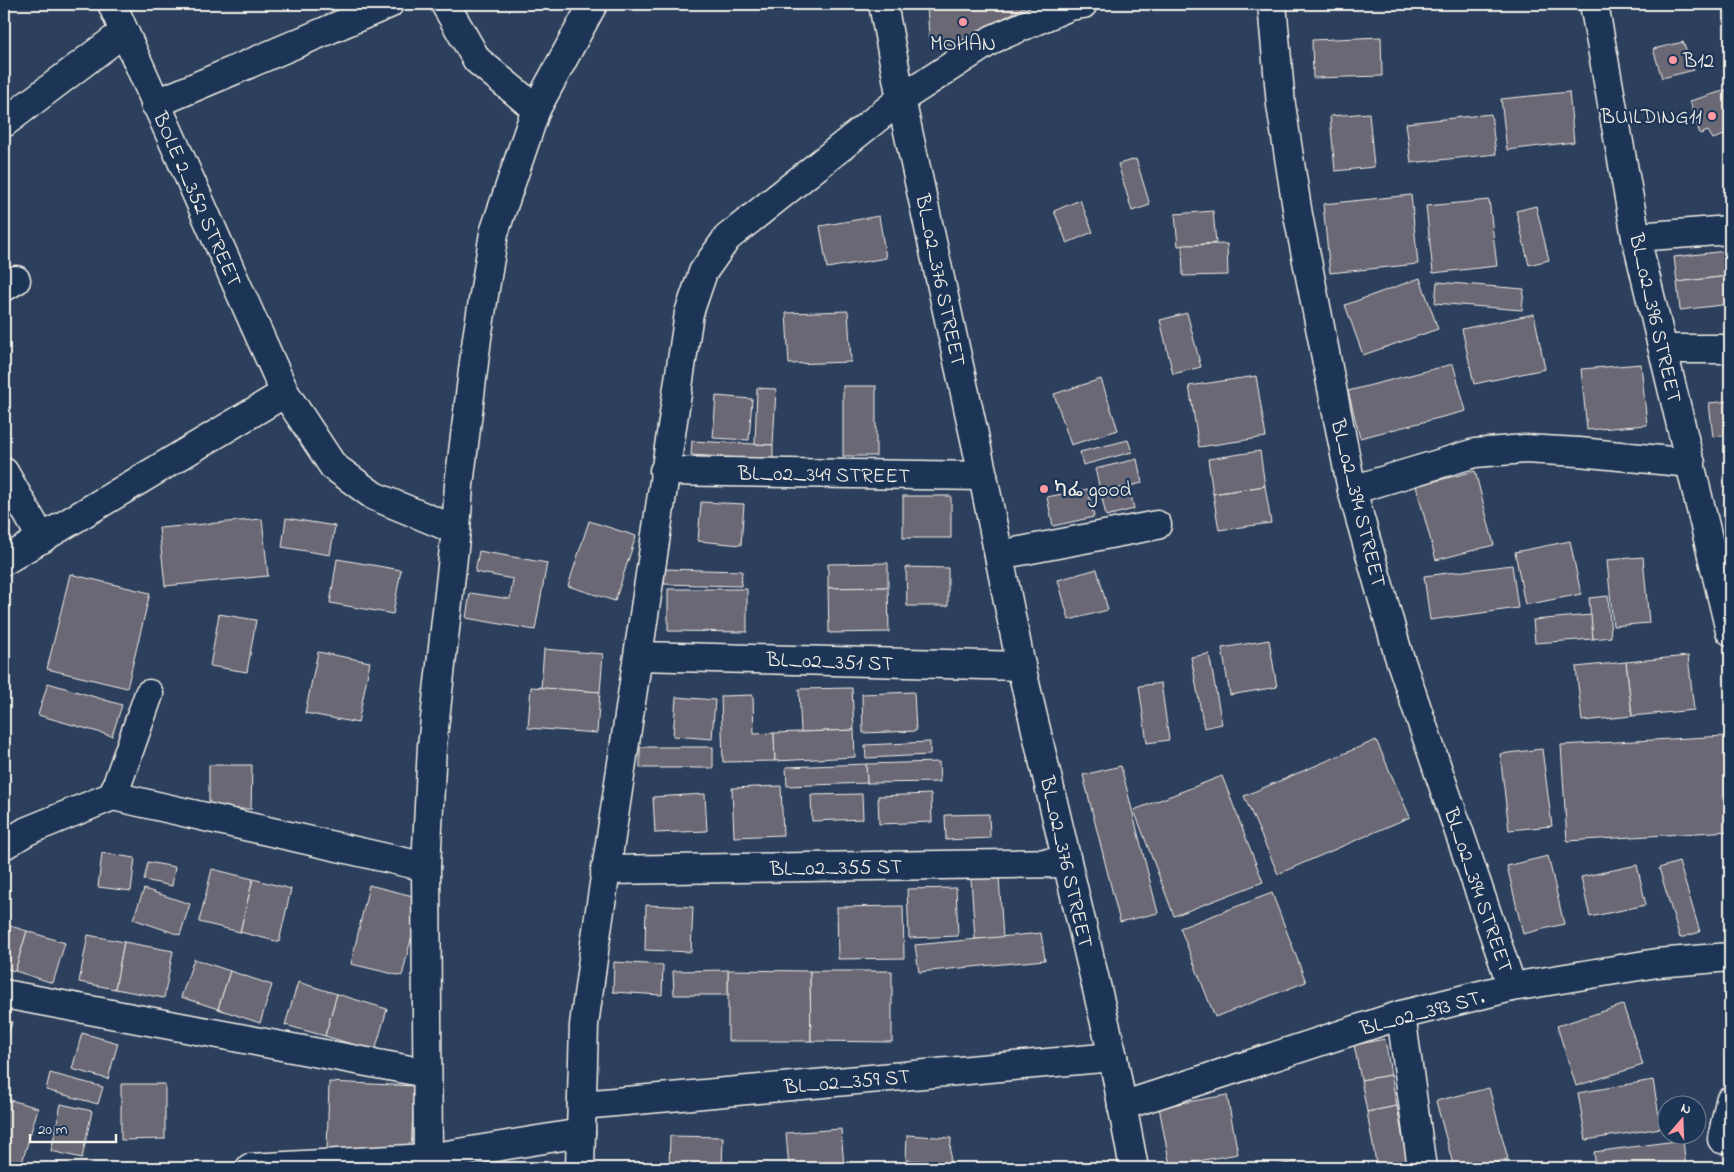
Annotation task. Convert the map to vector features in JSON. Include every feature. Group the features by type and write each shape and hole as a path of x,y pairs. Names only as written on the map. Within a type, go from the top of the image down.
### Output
{"street":[{"name":"BOLE 2_352 STREET","path":"112,4 285,393 333,466 374,496 456,530"},
{"path":"155,104 389,4"},
{"path":"445,4 478,60 536,109"},
{"path":"429,1163 426,1073 426,867 432,746 456,530 459,486 477,338 494,233 536,109 593,4"},
{"name":"BL_02_376 STREET","path":"883,4 901,99 983,476 1021,666 1113,1057 1134,1168"},
{"path":"580,1168 584,1025 605,870 639,656 664,471 689,313 703,272 727,238 901,99 993,39 1070,6 1083,4"},
{"name":"BL_02_394 STREET","path":"1272,4 1281,105 1298,215 1352,490 1398,653 1512,987"},
{"name":"BL_02_396 STREET","path":"1594,4 1636,237 1691,463 1722,553 1730,631"},
{"path":"4,122 124,32"},
{"path":"1636,237 1730,230"},
{"path":"1663,349 1730,349"},
{"path":"4,560 285,393"},
{"path":"1352,490 1475,452 1525,449 1691,463"},
{"name":"BL_02_349 STREET","path":"664,471 983,476"},
{"path":"4,472 42,539"},
{"path":"999,555 1156,525"},
{"name":"BL_02_351 ST","path":"639,656 1021,666"},
{"path":"113,796 149,694"},
{"path":"4,845 27,831 113,796 426,867"},
{"name":"BL_02_355 ST","path":"605,870 1067,864"},
{"name":"BL_02_393 ST.","path":"1122,1106 1401,1015 1512,987 1657,963 1730,957"},
{"path":"4,994 426,1073"},
{"path":"1401,1015 1422,1168"},
{"name":"BL_02_359 ST","path":"582,1105 1113,1057"},
{"path":"1722,1140 1730,1101"},
{"path":"250,1168 429,1163 581,1133"}],"building":[{"name":"MOHAN","path":"927,4 1026,4 1026,6 952,46 929,37"},
{"path":"1381,37 1382,76 1313,78 1312,40"},
{"name":"B12","path":"1683,42 1694,70 1662,78 1653,49"},
{"name":"BUILDING11","path":"1730,89 1730,133 1713,139 1708,131 1700,134 1690,101"},
{"path":"1569,92 1574,142 1507,150 1501,99"},
{"path":"1369,113 1374,167 1335,171 1330,116"},
{"path":"1491,114 1496,154 1411,163 1406,123"},
{"path":"1136,159 1150,205 1132,211 1118,164"},
{"path":"1411,195 1418,264 1330,273 1323,204"},
{"path":"1080,200 1093,232 1067,243 1054,211"},
{"path":"1489,200 1497,266 1433,273 1426,206"},
{"path":"1536,206 1549,260 1529,265 1516,211"},
{"path":"1213,211 1216,243 1178,246 1175,214"},
{"path":"879,216 886,258 827,268 820,226"},
{"path":"1227,244 1228,275 1183,276 1182,245"},
{"path":"1726,251 1729,276 1677,282 1674,257"},
{"path":"1729,276 1730,304 1680,310 1677,282"},
{"path":"1420,278 1438,329 1363,355 1345,305"},
{"path":"1437,282 1524,289 1522,310 1435,303"},
{"path":"848,311 851,362 789,364 786,313"},
{"path":"1187,313 1201,367 1173,374 1160,320"},
{"path":"1534,314 1545,369 1474,384 1462,329"},
{"path":"1453,364 1466,411 1360,438 1348,391"},
{"path":"1641,364 1647,425 1587,430 1581,369"},
{"path":"1256,376 1266,437 1199,447 1189,386"},
{"path":"1101,379 1118,430 1071,445 1054,394"},
{"path":"843,386 876,386 876,456 843,456"},
{"path":"757,388 776,389 773,445 755,444"},
{"path":"716,396 752,399 749,440 713,438"},
{"path":"1730,401 1730,435 1713,437 1709,403"},
{"path":"1128,440 1132,452 1083,465 1080,452"},
{"path":"692,441 773,445 773,460 691,455"},
{"path":"1260,451 1265,486 1213,494 1208,459"},
{"path":"1137,459 1142,483 1101,493 1095,469"},
{"path":"1475,471 1494,545 1436,560 1416,486"},
{"path":"1129,486 1134,509 1106,516 1101,493"},
{"path":"1265,486 1271,523 1219,530 1213,494"},
{"path":"1088,489 1094,517 1053,526 1047,497"},
{"path":"903,496 951,496 951,538 903,538"},
{"path":"701,502 744,504 741,545 698,541"},
{"path":"286,518 335,526 330,555 282,547"},
{"path":"262,519 268,576 165,586 159,528"},
{"path":"589,521 636,536 615,601 568,586"},
{"path":"1570,541 1581,594 1525,605 1515,552"},
{"path":"479,551 547,563 535,630 466,618 470,593 510,599 513,579 475,572"},
{"path":"1643,557 1649,623 1613,626 1607,560"},
{"path":"337,559 401,570 393,614 330,603"},
{"path":"888,563 888,587 828,588 828,564"},
{"path":"1512,565 1518,608 1430,620 1424,576"},
{"path":"906,567 948,568 948,606 907,606"},
{"path":"664,569 742,571 741,586 664,584"},
{"path":"1097,569 1108,610 1069,620 1058,580"},
{"path":"70,574 150,593 127,688 47,669"},
{"path":"888,587 889,632 829,633 828,588"},
{"path":"668,589 747,589 747,632 668,631"},
{"path":"1608,596 1611,637 1593,639 1589,598"},
{"path":"219,614 256,620 247,672 210,666"},
{"path":"1591,615 1593,639 1535,643 1533,620"},
{"path":"1269,640 1277,687 1230,695 1222,648"},
{"path":"544,649 603,654 600,692 541,688"},
{"path":"318,652 370,662 358,723 305,713"},
{"path":"1209,654 1222,724 1204,728 1191,657"},
{"path":"1688,656 1694,710 1632,716 1626,662"},
{"path":"1626,662 1632,716 1582,721 1576,667"},
{"path":"48,683 122,705 112,736 38,715"},
{"path":"1161,683 1169,740 1147,743 1139,686"},
{"path":"531,687 600,692 597,733 528,728"},
{"path":"852,688 854,730 801,732 799,689"},
{"path":"914,692 916,731 863,733 862,694"},
{"path":"753,695 754,734 774,733 775,761 723,762 721,696"},
{"path":"676,697 715,700 712,739 673,736"},
{"path":"854,730 855,757 775,761 774,733"},
{"path":"1726,736 1730,831 1567,841 1561,745"},
{"path":"1376,740 1410,817 1278,874 1244,796"},
{"path":"930,742 930,755 866,758 865,745"},
{"path":"640,747 713,747 713,768 640,768"},
{"path":"1542,749 1552,826 1509,830 1500,754"},
{"path":"939,762 940,782 867,783 866,764"},
{"path":"866,764 867,783 787,786 786,767"},
{"path":"209,765 252,765 251,809 209,809"},
{"path":"1121,766 1158,913 1120,922 1083,775"},
{"path":"1222,776 1263,882 1174,916 1134,810"},
{"path":"781,786 783,835 734,837 732,788"},
{"path":"705,794 707,831 655,833 653,797"},
{"path":"862,794 863,819 812,821 811,795"},
{"path":"931,794 932,822 879,824 878,796"},
{"path":"989,814 990,838 946,840 945,815"},
{"path":"102,853 135,858 131,891 98,887"},
{"path":"1548,856 1564,924 1523,934 1507,866"},
{"path":"148,862 175,867 172,886 144,880"},
{"path":"1679,862 1700,932 1680,938 1659,868"},
{"path":"1637,865 1646,905 1590,917 1581,877"},
{"path":"212,869 253,879 240,932 199,922"},
{"path":"999,877 1003,938 975,939 971,879"},
{"path":"253,879 291,889 279,942 240,932"},
{"path":"369,885 421,898 402,976 351,964"},
{"path":"956,888 958,936 909,938 907,889"},
{"path":"144,889 190,904 180,935 133,919"},
{"path":"1272,893 1306,982 1215,1017 1180,928"},
{"path":"646,905 693,907 691,952 645,950"},
{"path":"903,906 904,958 838,959 837,907"},
{"path":"4,924 27,931 15,971 4,968"},
{"path":"27,931 65,943 53,983 15,971"},
{"path":"1041,933 1045,960 919,972 915,945"},
{"path":"88,935 124,942 115,989 79,982"},
{"path":"124,942 173,951 164,998 115,989"},
{"path":"194,959 230,971 218,1009 181,997"},
{"path":"614,962 663,965 662,995 613,992"},
{"path":"728,970 810,971 811,1041 728,1041"},
{"path":"728,970 728,995 674,995 673,971"},
{"path":"230,971 272,985 260,1023 218,1009"},
{"path":"810,971 892,971 892,1042 811,1041"},
{"path":"298,982 337,994 325,1036 285,1025"},
{"path":"337,994 387,1009 375,1051 325,1036"},
{"path":"1623,1005 1643,1065 1576,1086 1557,1026"},
{"path":"4,1020 12,1022 4,1052"},
{"path":"82,1033 118,1043 108,1079 72,1069"},
{"path":"1385,1039 1391,1075 1361,1080 1354,1045"},
{"path":"50,1073 103,1087 98,1104 46,1090"},
{"path":"1391,1075 1397,1106 1367,1112 1361,1080"},
{"path":"1653,1080 1656,1098 1656,1129 1586,1140 1578,1093"},
{"path":"329,1082 414,1086 411,1154 327,1150"},
{"path":"121,1084 165,1084 165,1139 121,1140"},
{"path":"1489,1088 1508,1159 1472,1168 1454,1168 1436,1101"},
{"path":"1227,1095 1238,1154 1170,1166 1159,1107"},
{"path":"7,1099 38,1108 21,1166 4,1161 4,1111"},
{"path":"61,1104 92,1111 82,1158 51,1151"},
{"path":"1397,1106 1408,1168 1377,1168 1367,1112"},
{"path":"841,1129 844,1168 789,1168 786,1133"},
{"path":"907,1135 951,1138 950,1163 906,1160"},
{"path":"670,1136 723,1137 722,1168 669,1168"},
{"path":"1656,1144 1683,1144 1686,1168 1596,1168 1594,1152"},
{"path":"1296,1162 1296,1168 1259,1168"}],"place":[{"name":"MOHAN","path":"963,22"},
{"name":"B12","path":"1673,60"},
{"name":"BUILDING11","path":"1712,116"},
{"name":"ካፌ good","path":"1044,489"}]}
